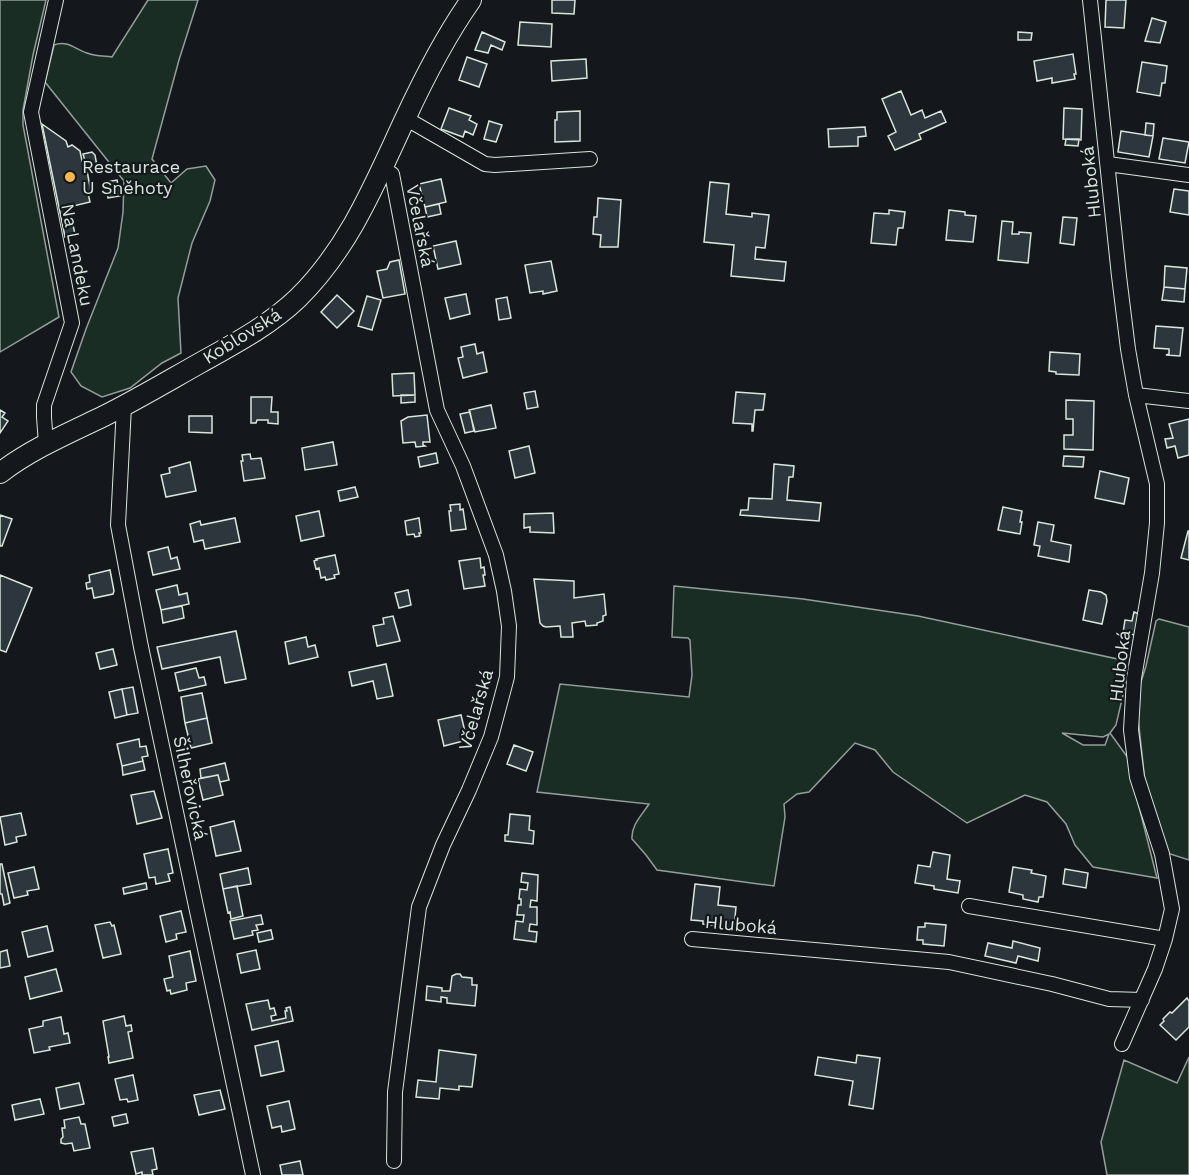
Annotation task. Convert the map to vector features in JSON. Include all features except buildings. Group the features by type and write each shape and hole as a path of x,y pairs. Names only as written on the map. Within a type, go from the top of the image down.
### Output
{"street":[{"name":"Na Landeku","path":"46,444 44,405 72,323 31,112 56,0"},
{"name":"Koblovská","path":"0,473 46,444 124,406 249,335 288,308 314,281 348,236 449,33 471,0"},
{"name":"Hluboká","path":"1090,0 1128,348 1136,395 1157,484 1157,523 1152,573 1134,678 1131,730 1137,777 1162,854 1172,909 1155,969 1122,1044"},
{"path":"405,118 485,164 590,159"},
{"path":"1108,164 1189,175"},
{"name":"Včelařská","path":"383,169 392,174 437,410 463,466 496,555 509,626 507,677 491,737 443,845 419,907 395,1092 394,1161"},
{"path":"1136,395 1189,401"},
{"name":"Šilheřovická","path":"124,406 118,525 141,647 253,1175"},
{"path":"969,906 1165,939"},
{"name":"Hluboká","path":"692,939 949,962 1109,999 1142,1000"}],"green space":[{"path":"0,0 46,0 33,55 23,110 23,125 59,317 0,352"},
{"path":"148,0 198,0 152,159 171,183 187,169 206,166 215,180 210,201 192,243 178,298 181,353 162,363 130,388 102,397 81,386 71,372 118,248 124,181 45,82 54,45 67,44 90,54 112,57"},
{"path":"674,586 803,599 918,616 1122,660 1127,678 1116,725 1110,733 1131,762 1133,783 1157,878 1093,867 1075,845 1066,824 1047,802 1025,795 967,823 893,772 875,750 855,743 809,792 797,794 784,804 785,817 774,886 657,870 632,839 635,825 649,804 537,792 560,684 689,697 692,675 690,640 672,637","holes":["1062,733 1103,737 1109,734 1105,745 1083,745"]},
{"path":"1159,619 1189,627 1189,860 1167,853 1145,782 1137,702 1156,621"},
{"path":"1189,1057 1189,1175 1107,1175 1101,1142 1124,1060 1177,1083"}],"place":[{"name":"Restaurace U Sněhoty","path":"70,177"}]}
